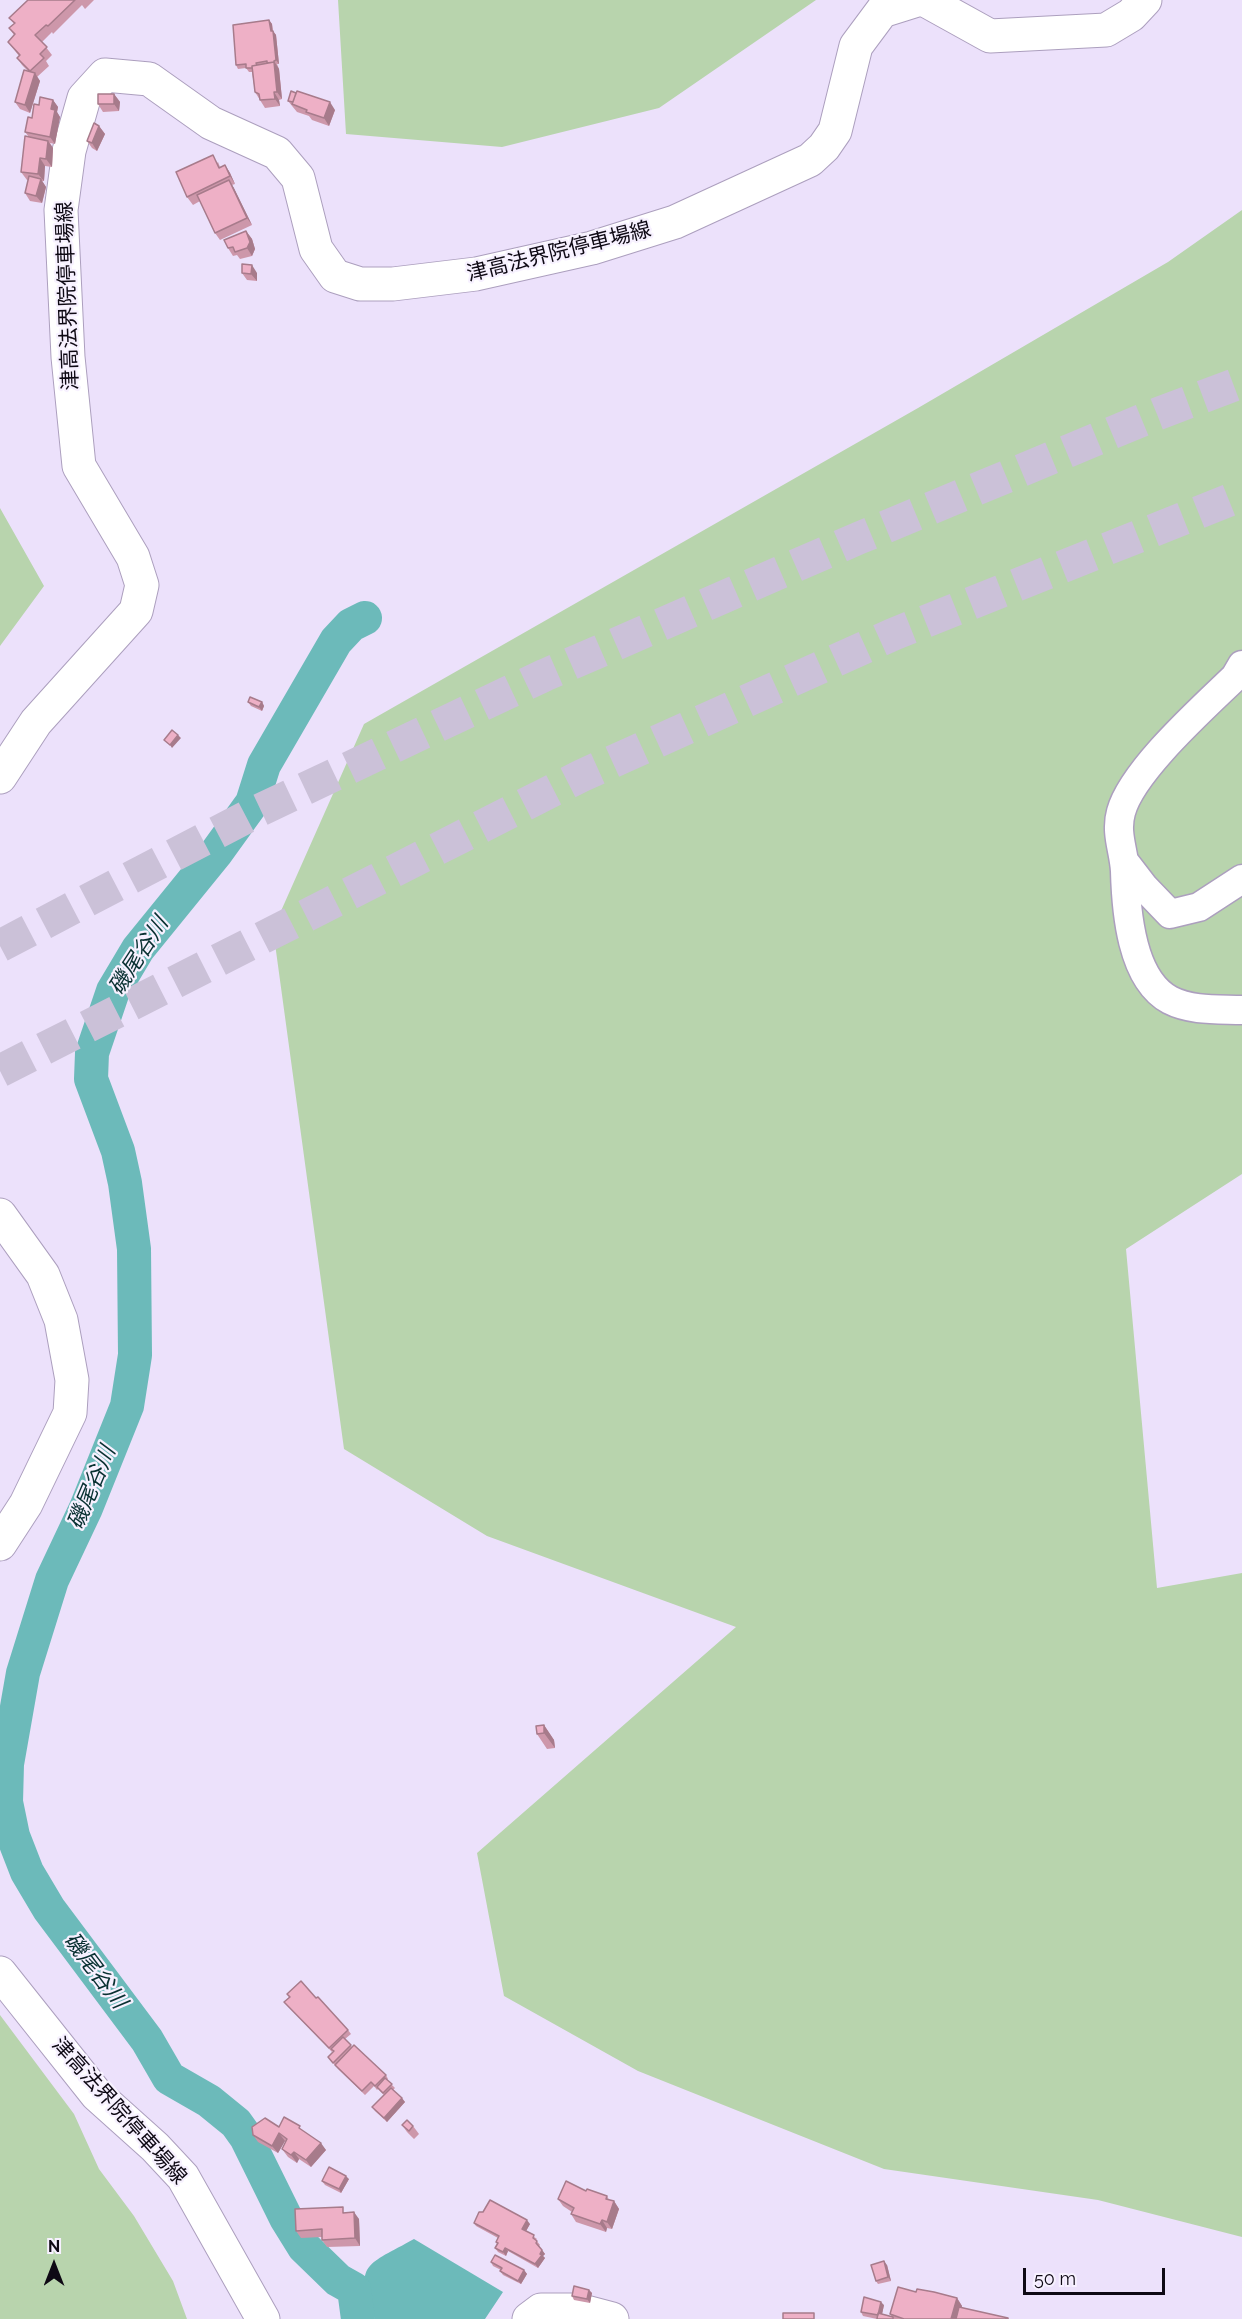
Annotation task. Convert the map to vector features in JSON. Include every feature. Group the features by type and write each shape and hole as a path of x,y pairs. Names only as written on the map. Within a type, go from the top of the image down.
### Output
{"main road":[{"name":"津高法界院停車場線","path":"0,777 36,722 136,611 142,585 133,557 79,466 68,357 62,210 69,151 84,98 105,75 149,79 211,123 277,153 298,178 316,249 334,276 360,284 393,284 476,274 592,248 675,222 810,160 824,147 835,131 856,46 882,11 917,0"},
{"path":"925,0 990,36 1106,30 1131,15 1145,0"},
{"path":"0,1215 44,1275 61,1320 72,1380 70,1413 26,1504 0,1544"},
{"name":"津高法界院停車場線","path":"0,1973 97,2094 155,2147 183,2177 263,2319"},
{"path":"529,2319 541,2310 578,2310 612,2319"}],"street":[{"path":"1242,665 1235,677 1138,777 1120,812 1119,841 1124,861 1126,906 1138,961 1155,987 1170,1000 1204,1009 1242,1010"},
{"path":"1124,861 1144,888 1170,914 1199,907 1242,879"}],"shaded area":[{"path":"338,0 816,0 659,108 502,147 346,134"},
{"path":"1242,210 1242,1174 1126,1249 1157,1588 1242,1573 1242,2237 1098,2200 884,2169 638,2071 504,1996 477,1853 736,1627 487,1536 344,1449 273,929 364,724 918,408 1168,262"},
{"path":"0,508 44,586 0,646"},
{"path":"0,2015 74,2114 99,2169 134,2216 173,2281 187,2319 0,2319"},
{"path":"414,2239 503,2292 485,2319 375,2319 368,2301 365,2276 375,2261"}],"building":[{"path":"28,0 75,0 35,35 47,47 40,54 44,58 30,71 17,58 20,55 8,42 15,34 9,28 15,23 9,18"},
{"path":"269,20 271,31 273,31 276,60 256,63 257,65 252,68 246,68 246,64 236,65 233,25"},
{"path":"274,62 277,92 274,92 275,99 260,100 259,94 255,92 252,66"},
{"path":"24,70 35,73 25,105 15,102"},
{"path":"291,91 296,93 293,102 288,101"},
{"path":"297,91 330,102 324,118 292,104"},
{"path":"98,94 114,94 114,104 98,104"},
{"path":"40,97 53,100 51,109 55,110 50,137 25,132 28,117 32,118 34,104 39,105"},
{"path":"94,123 99,126 92,143 87,141"},
{"path":"25,136 48,141 46,159 40,158 38,174 21,172"},
{"path":"213,155 219,168 225,165 230,176 187,197 176,172"},
{"path":"29,176 41,179 36,196 25,193"},
{"path":"229,180 247,218 215,233 197,195"},
{"path":"246,231 250,242 247,248 235,252 233,247 228,248 224,240"},
{"path":"242,264 252,265 251,274 242,273"},
{"path":"250,697 262,702 259,707 248,702"},
{"path":"172,730 178,735 170,745 164,740"},
{"path":"544,1725 544,1733 537,1734 536,1726"},
{"path":"301,1981 348,2030 329,2048 284,2002 290,1997 287,1994"},
{"path":"343,2037 351,2045 333,2063 328,2057 334,2051 331,2049"},
{"path":"354,2045 386,2075 375,2086 371,2082 362,2091 335,2065"},
{"path":"385,2078 392,2084 383,2093 377,2087"},
{"path":"391,2088 402,2098 384,2118 372,2107"},
{"path":"284,2117 300,2126 299,2128 321,2143 306,2160 294,2152 291,2155 282,2149 287,2139 279,2133 272,2146 253,2135 252,2127 265,2118 279,2127"},
{"path":"407,2120 413,2126 409,2131 402,2125"},
{"path":"329,2167 346,2176 339,2189 322,2181"},
{"path":"566,2181 586,2191 587,2189 607,2196 606,2199 614,2201 607,2222 602,2220 600,2224 571,2214 574,2208 558,2199"},
{"path":"490,2200 527,2220 522,2229 534,2235 533,2238 542,2250 540,2254 542,2255 535,2264 505,2248 503,2252 495,2248 499,2236 474,2223 479,2212 483,2212"},
{"path":"343,2207 343,2213 354,2212 355,2238 322,2240 322,2229 296,2231 295,2209"},
{"path":"495,2255 524,2270 518,2281 500,2271 502,2268 491,2262"},
{"path":"884,2261 888,2277 876,2281 871,2265"},
{"path":"574,2286 589,2290 587,2299 572,2296"},
{"path":"898,2287 957,2298 951,2319 904,2319 890,2314"},
{"path":"864,2297 881,2302 878,2315 861,2312"},
{"path":"959,2307 1008,2318 1008,2319 956,2319"},
{"path":"783,2313 814,2313 814,2319 783,2319"},
{"path":"878,2313 893,2317 893,2319 877,2319"}],"waterway":[{"name":"磯尾谷川","path":"358,2319 354,2289 338,2280 304,2247 286,2218 246,2137 236,2123 209,2101 169,2078 147,2040 49,1909 27,1872 13,1836 6,1802 7,1764 23,1673 52,1580 86,1508 127,1406 135,1355 134,1249 125,1183 118,1151 91,1079 92,1053 113,991 138,949 216,853 252,803 264,765 336,641 351,625 365,618"}],"tunnel":[{"path":"0,946 260,810 545,675 859,538 1157,414 1242,382"},
{"path":"0,1071 581,776 894,634 1242,495"}]}
